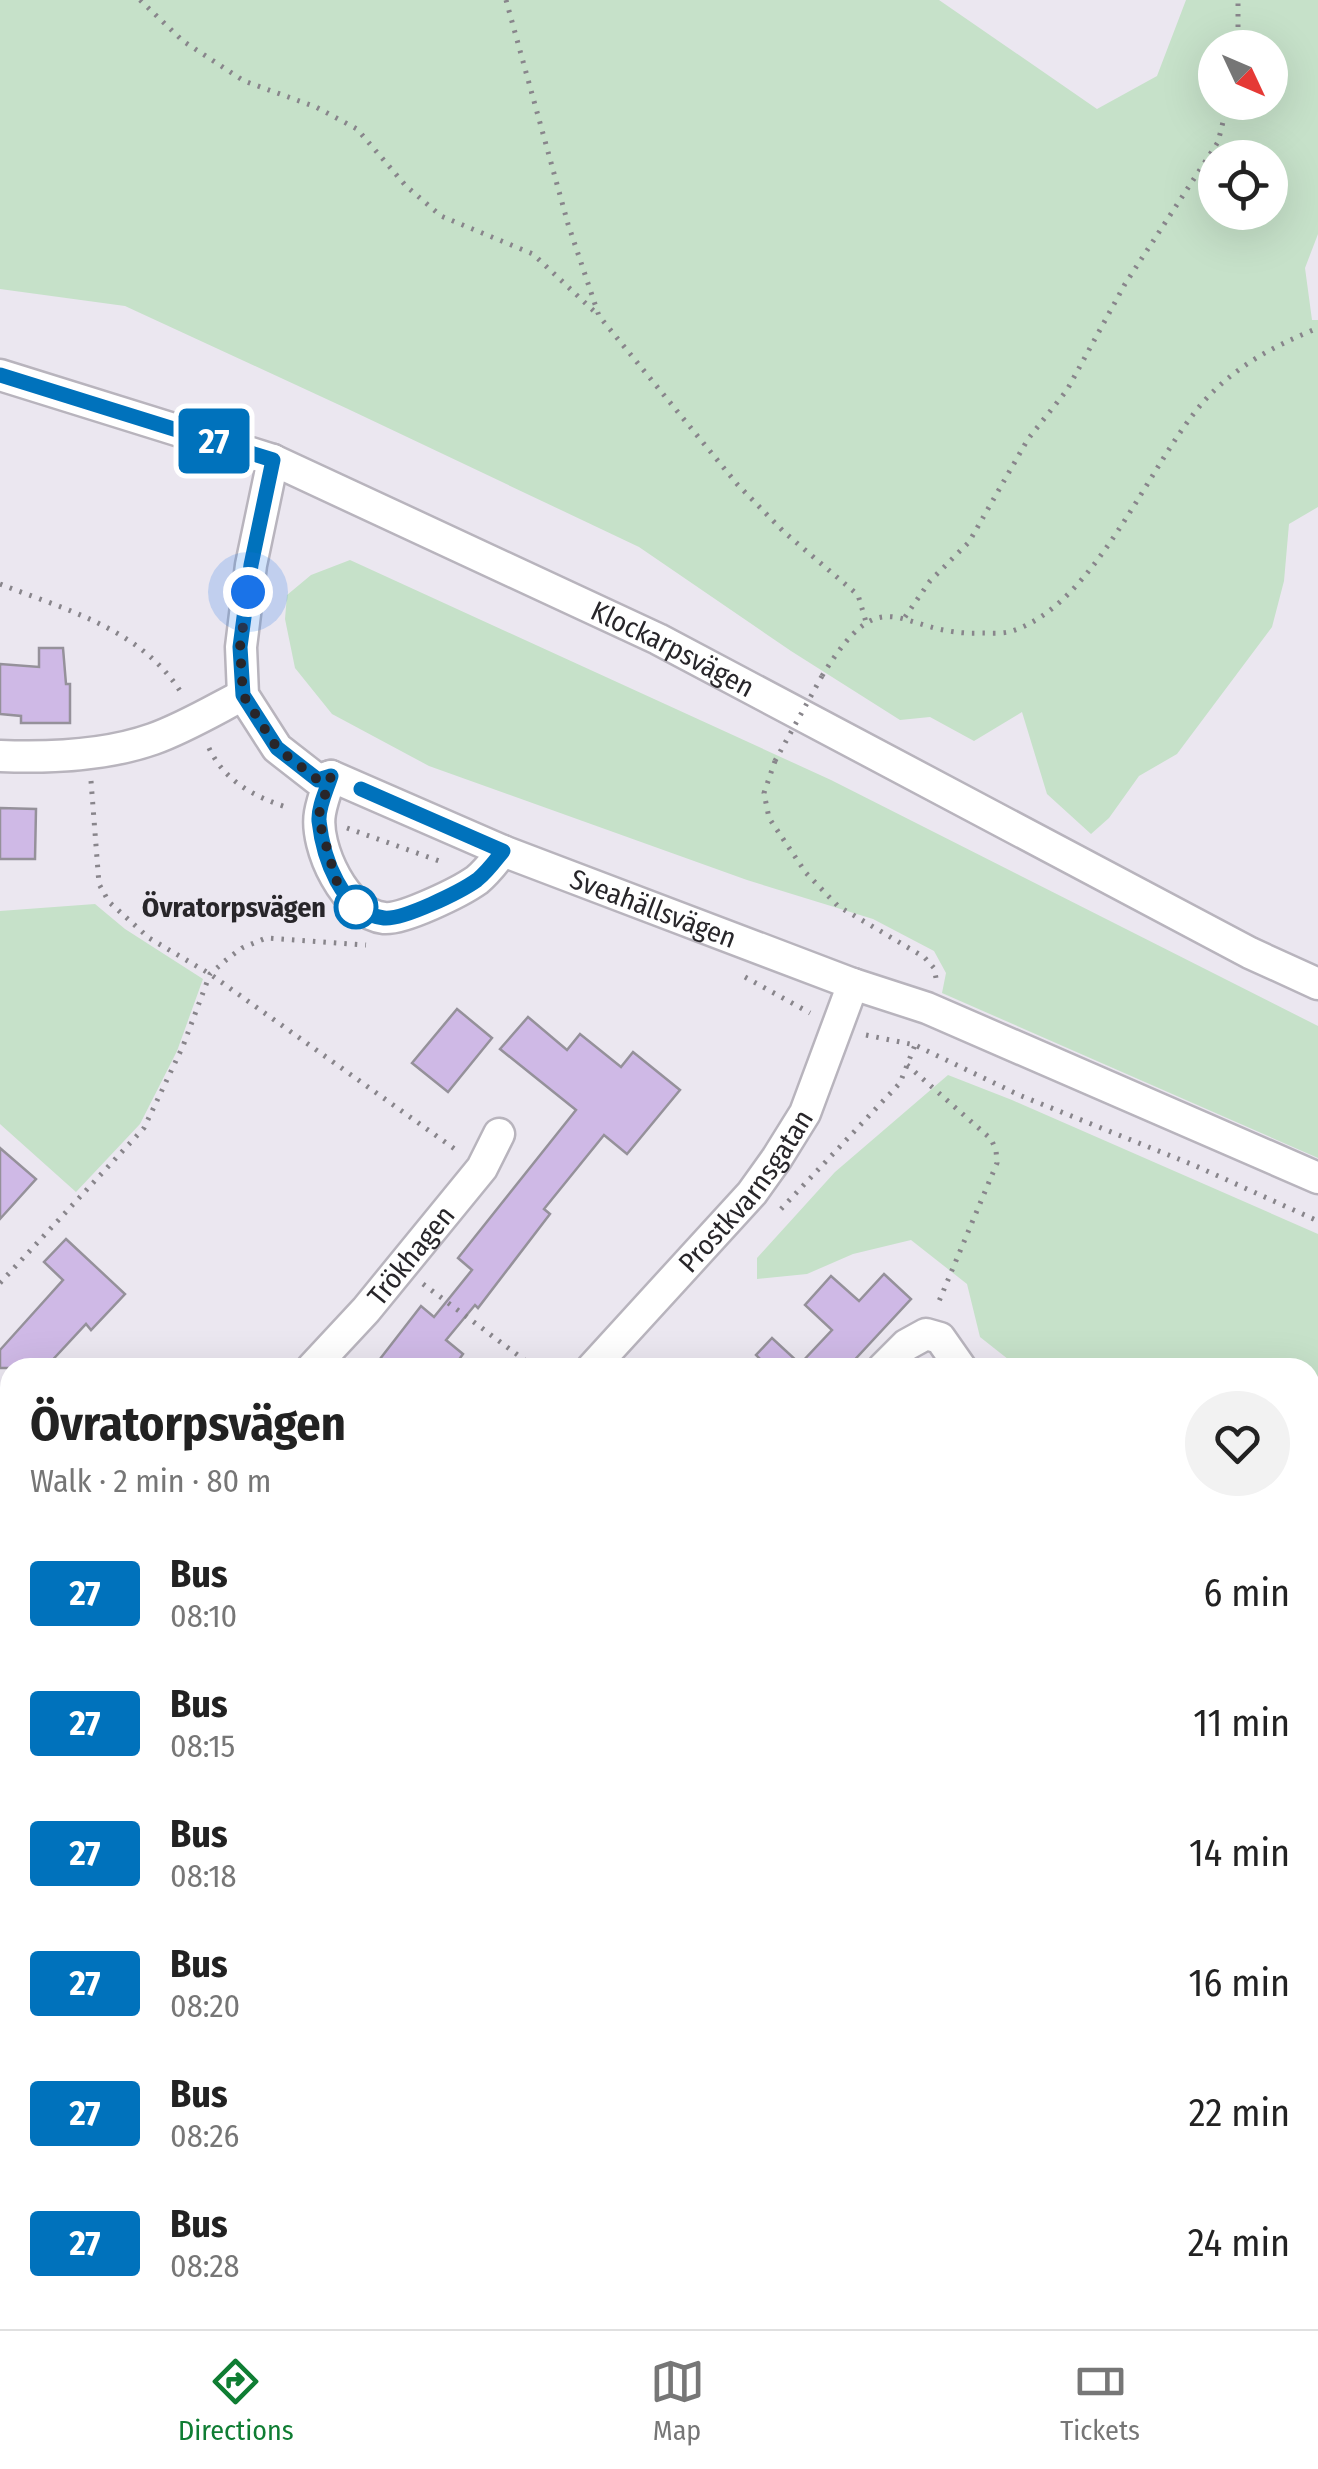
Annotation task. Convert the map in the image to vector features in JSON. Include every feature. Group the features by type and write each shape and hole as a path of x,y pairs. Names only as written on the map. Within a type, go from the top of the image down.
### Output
{"street":[{"name":"Klockarpsvägen","path":"0,375 273,460 658,640 1250,953 1318,984"},
{"name":"Sveahällsvägen","path":"273,460 240,647 243,695 277,748 318,780 331,776 503,851 853,984 928,1008 1318,1178"},
{"path":"0,756 89,753 151,740 243,695"},
{"path":"331,776 318,817 326,850 336,880 356,907 372,916 389,919 461,890 481,877 503,851"},
{"name":"Prostkvarnsgatan","path":"601,1358 752,1193 777,1158 805,1114 853,984"},
{"name":"Trökhagen","path":"321,1358 482,1168 500,1134"},
{"path":"893,1358 926,1334 940,1338 954,1358"}],"path":[{"path":"140,0 183,41 244,81 357,128 406,186 441,216 533,254 599,316 737,484 784,532 858,595 866,622"},
{"path":"506,0 568,224 599,316"},
{"path":"1238,0 1238,30"},
{"path":"905,618 930,581 969,542 1028,439 1067,390 1125,284 1218,142 1224,120"},
{"path":"928,1008 936,981 934,968 924,957 838,906 806,873 769,818 764,792 822,676 850,634 866,622 885,616 905,618 954,634 973,634 1010,632 1050,612 1086,574 1203,402 1238,368 1268,348 1318,328"},
{"path":"89,753 99,884 109,902 150,938 210,974 482,1168"},
{"path":"0,1283 144,1128 184,1046 210,974 242,948 266,938 380,945"},
{"path":"907,1065 991,1139 997,1162 926,1334"},
{"path":"401,1267 522,1358"}],"green space":[{"path":"0,0 939,0 1097,109 1157,76 1186,0 1318,0 1318,234 1305,268 1312,320 1318,320 1318,507 1289,524 1284,581 1272,627 1177,754 1139,776 1109,818 1091,834 1047,794 1022,712 974,741 930,717 900,720 639,547 125,306 0,289"},
{"path":"350,560 831,780 1318,1026 1318,1158 942,993 946,973 934,951 873,919 747,880 429,766 332,714 295,668 285,619 287,595 311,575"},
{"path":"95,904 125,929 203,979 177,1051 140,1124 76,1192 0,1124 0,911"},
{"path":"948,1075 1318,1234 1318,1358 1007,1358 980,1337 967,1284 911,1240 853,1254 807,1274 757,1279 757,1258 835,1172"}],"building":[{"path":"39,648 63,648 66,684 70,684 70,723 21,723 21,716 0,714 0,664 39,667"},
{"path":"0,808 36,809 35,859 0,859"},
{"path":"457,1009 492,1038 448,1092 412,1063"},
{"path":"528,1017 567,1050 580,1034 621,1067 633,1052 680,1090 627,1154 604,1135 544,1209 550,1214 478,1308 475,1305 446,1340 463,1354 460,1358 381,1358 421,1306 434,1317 472,1270 458,1258 576,1110 500,1049"},
{"path":"0,1148 36,1179 0,1219"},
{"path":"66,1239 125,1294 91,1330 86,1324 54,1358 0,1358 0,1350 63,1280 44,1262"},
{"path":"884,1274 911,1299 856,1358 806,1358 832,1330 805,1305 831,1276 859,1301"},
{"path":"772,1338 794,1358 759,1358 756,1355"}],"bus line":[{"name":"27","path":"0,375 273,460 251,565 240,647 243,695 277,748 318,780 331,776 318,817 336,880 356,907 389,919 461,890 481,877 503,851 361,789"}],"place":[{"name":"Övratorpsvägen","path":"356,907"}],"route":[{"path":"248,592 240,647 243,695 277,748 318,780 331,776 318,817 336,880 356,907"}]}
